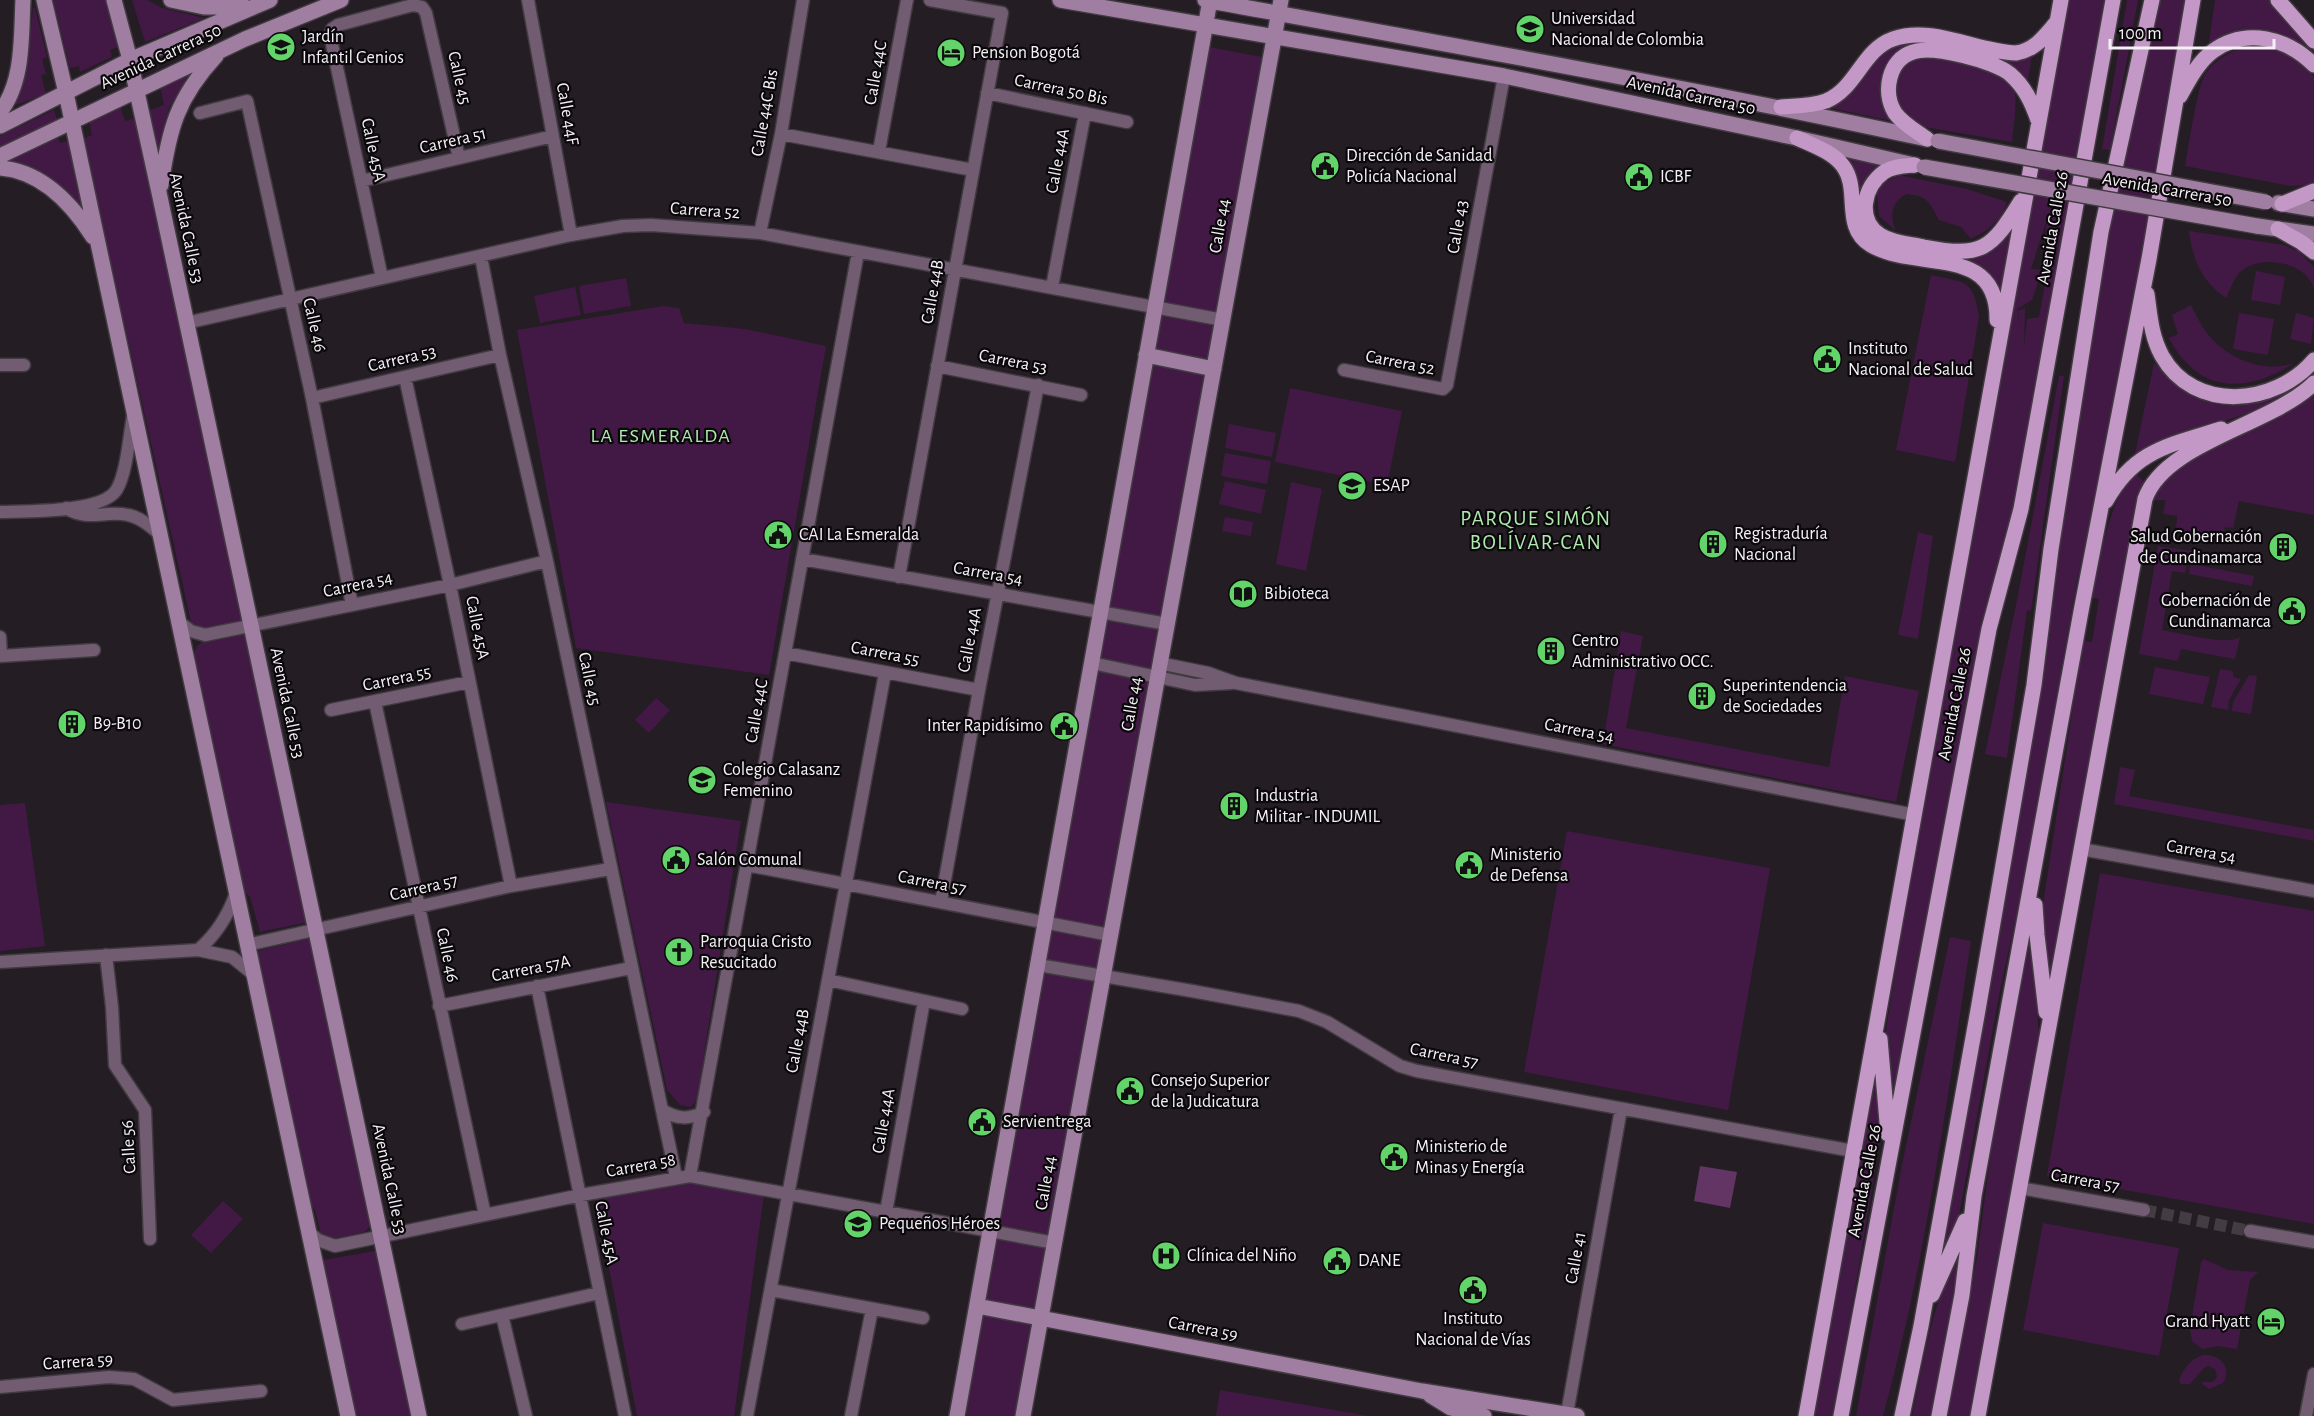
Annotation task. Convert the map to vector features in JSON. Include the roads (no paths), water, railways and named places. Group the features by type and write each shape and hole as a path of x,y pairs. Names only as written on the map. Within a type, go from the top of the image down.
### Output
{"main road":[{"path":"0,112 9,99 15,82 23,0"},
{"path":"44,0 134,409 348,1416"},
{"name":"Avenida Calle 53","path":"114,0 130,60 160,197 419,1416"},
{"path":"171,0 204,7 254,6"},
{"name":"Avenida Carrera 50","path":"0,126 130,60 270,0"},
{"name":"Avenida Carrera 50","path":"0,156 220,51 341,0"},
{"name":"Avenida Carrera 50","path":"1060,0 1504,76 1919,166 2278,230 2314,234"},
{"path":"957,1416 1209,0"},
{"name":"Avenida Carrera 50","path":"1209,0 1279,6 1781,107 1932,140 2314,209"},
{"name":"Avenida Calle 26","path":"1806,1416 2061,0"},
{"name":"Avenida Calle 26","path":"1841,1416 1989,630 2021,509 2113,0"},
{"path":"1902,1416 1921,1326 2034,685 2053,538 2101,232 2152,0"},
{"path":"1939,1416 1962,1294 1974,1196 2145,277 2193,0"},
{"path":"2278,0 2314,41"},
{"name":"Calle 44","path":"1023,1416 1279,6"},
{"path":"1781,107 1817,104 1828,100 1853,80 1876,48 1894,39 1922,35 2016,53 2026,51 2036,45 2057,20"},
{"path":"2174,107 2202,62 2213,51 2238,39 2250,37 2276,40 2298,51 2314,64"},
{"path":"1932,140 1905,124 1895,112 1889,97 1888,87 1897,63 1904,56 1919,50 1961,56 2003,70 2022,87 2039,123"},
{"path":"160,197 166,146 178,109 196,79 220,51"},
{"path":"1797,138 1831,155 1844,167 1850,184 1854,225 1868,243 1888,252 1964,268 1978,274 1986,281 1995,294 1995,362"},
{"path":"1919,166 1897,166 1882,173 1870,188 1865,199 1865,210 1871,226 1879,235 1891,240 1952,252 1976,250 2000,233 2026,194"},
{"path":"0,168 26,174 47,186 72,209 98,245"},
{"path":"2282,204 2314,191"},
{"path":"2278,230 2314,252"},
{"path":"2145,277 2151,327 2158,348 2174,372 2203,392 2222,397 2240,398 2258,395 2276,389 2295,378 2314,360"},
{"path":"1146,355 1214,369"},
{"path":"1978,1416 2147,491 2165,469 2184,456 2289,402 2314,383"},
{"path":"2102,510 2120,480 2153,451 2256,419"},
{"path":"2035,866 2037,935 2048,1035"},
{"path":"1879,1018 1888,1165"},
{"path":"1921,1326 1974,1196"},
{"name":"Carrera 59","path":"977,1306 1422,1391 1572,1415"},
{"name":"Carrera 59","path":"1422,1391 1451,1408 1484,1416"}],"street":[{"name":"Calle 44F","path":"528,0 571,235"},
{"name":"Calle 44C Bis","path":"760,233 781,134 803,0"},
{"name":"Calle 44C","path":"879,152 907,0"},
{"name":"Calle 44B","path":"899,577 1002,13 930,0"},
{"name":"Calle 45A","path":"382,278 330,35 332,29 338,25 413,4 422,7"},
{"name":"Calle 45","path":"422,7 426,13 459,158"},
{"name":"Calle 43","path":"1447,385 1504,76"},
{"name":"Carrera 50 Bis","path":"987,93 1127,122"},
{"name":"Calle 46","path":"200,113 248,101 312,398 352,605"},
{"name":"Calle 44A","path":"1052,287 1085,113"},
{"path":"781,134 973,170"},
{"name":"Carrera 51","path":"361,181 553,136"},
{"name":"Carrera 52","path":"186,323 571,235 623,226 651,225 760,233 1223,320"},
{"name":"Calle 44C","path":"690,1176 704,1112 858,252"},
{"name":"Calle 45","path":"481,257 676,1177"},
{"name":"Carrera 53","path":"312,398 500,355"},
{"path":"0,365 24,365"},
{"name":"Carrera 53","path":"937,366 1081,395"},
{"name":"Carrera 52","path":"1344,370 1443,389 1447,385"},
{"name":"Calle 45A","path":"405,377 511,886"},
{"name":"Calle 44A","path":"941,902 1038,385"},
{"path":"0,512 66,508 97,504 109,499 117,489 134,409"},
{"path":"66,508 76,514 87,516 128,515 150,526 161,535"},
{"name":"Carrera 54","path":"802,559 1167,624"},
{"name":"Carrera 54","path":"179,622 191,631 205,635 450,585 547,561"},
{"path":"0,638 1,656 94,650"},
{"name":"Carrera 55","path":"785,653 979,690"},
{"name":"Carrera 54","path":"1092,663 1208,673 1236,683 1915,815"},
{"name":"Calle 44B","path":"747,1416 885,673"},
{"name":"Carrera 55","path":"331,710 469,682"},
{"name":"Calle 46","path":"375,702 485,1215"},
{"name":"Carrera 54","path":"2081,849 2314,891"},
{"name":"Carrera 57","path":"747,865 1110,935"},
{"name":"Carrera 57","path":"247,945 511,886 610,869"},
{"path":"198,950 218,930 237,893"},
{"path":"0,962 198,950 232,957 253,974"},
{"name":"Calle 56","path":"106,955 115,1065 145,1110 150,1239"},
{"name":"Carrera 57","path":"1038,966 1192,990 1299,1011 1327,1022 1400,1066 1417,1071 1853,1152"},
{"name":"Carrera 57A","path":"439,1006 631,968"},
{"path":"828,980 962,1009"},
{"name":"Calle 45A","path":"537,987 625,1416"},
{"name":"Calle 44A","path":"886,1212 924,1001"},
{"name":"Calle 41","path":"1572,1415 1622,1108"},
{"path":"662,1110 683,1119 704,1112"},
{"name":"Carrera 58","path":"309,1232 318,1240 335,1246 690,1176 1055,1242"},
{"name":"Carrera 57","path":"2020,1188 2144,1210"},
{"path":"2250,1231 2314,1242"},
{"path":"771,1290 923,1318"},
{"path":"462,1324 599,1293"},
{"path":"851,1416 872,1309"},
{"path":"502,1315 526,1416"},
{"path":"2306,1416 2314,1374"},
{"name":"Carrera 59","path":"0,1388 109,1377 134,1379 173,1400 261,1390"}],"tunnel":[{"path":"2144,1210 2250,1231"}],"place":[{"name":"Universidad Nacional de Colombia","path":"1530,29"},
{"name":"Jardín Infantil Genios","path":"281,47"},
{"name":"Pension Bogotá","path":"951,53"},
{"name":"Dirección de Sanidad Policía Nacional","path":"1325,166"},
{"name":"ICBF","path":"1639,177"},
{"name":"Instituto Nacional de Salud","path":"1827,359"},
{"name":"ESAP","path":"1352,486"},
{"name":"CAI La Esmeralda","path":"778,535"},
{"name":"Registraduría Nacional","path":"1713,544"},
{"name":"Salud Gobernación de Cundinamarca","path":"2283,547"},
{"name":"Bibioteca","path":"1243,594"},
{"name":"Gobernación de Cundinamarca","path":"2292,611"},
{"name":"Centro Administrativo OCC.","path":"1551,651"},
{"name":"Superintendencia de Sociedades","path":"1702,696"},
{"name":"B9-B10","path":"72,724"},
{"name":"Inter Rapidísimo","path":"1064,726"},
{"name":"Colegio Calasanz Femenino","path":"702,780"},
{"name":"Industria Militar - INDUMIL","path":"1234,806"},
{"name":"Salón Comunal","path":"676,860"},
{"name":"Ministerio de Defensa","path":"1469,865"},
{"name":"Parroquia Cristo Resucitado","path":"679,952"},
{"name":"Consejo Superior de la Judicatura","path":"1130,1091"},
{"name":"Servientrega","path":"982,1122"},
{"name":"Ministerio de Minas y Energía","path":"1394,1157"},
{"name":"Pequeños Héroes","path":"858,1224"},
{"name":"Clínica del Niño","path":"1166,1256"},
{"name":"DANE","path":"1337,1261"},
{"name":"Instituto Nacional de Vías","path":"1473,1290"},
{"name":"Grand Hyatt","path":"2271,1322"}],"district":[{"name":"LA ESMERALDA","path":"661,436"},
{"name":"PARQUE SIMÓN BOLÍVAR-CAN","path":"1536,530"}]}
